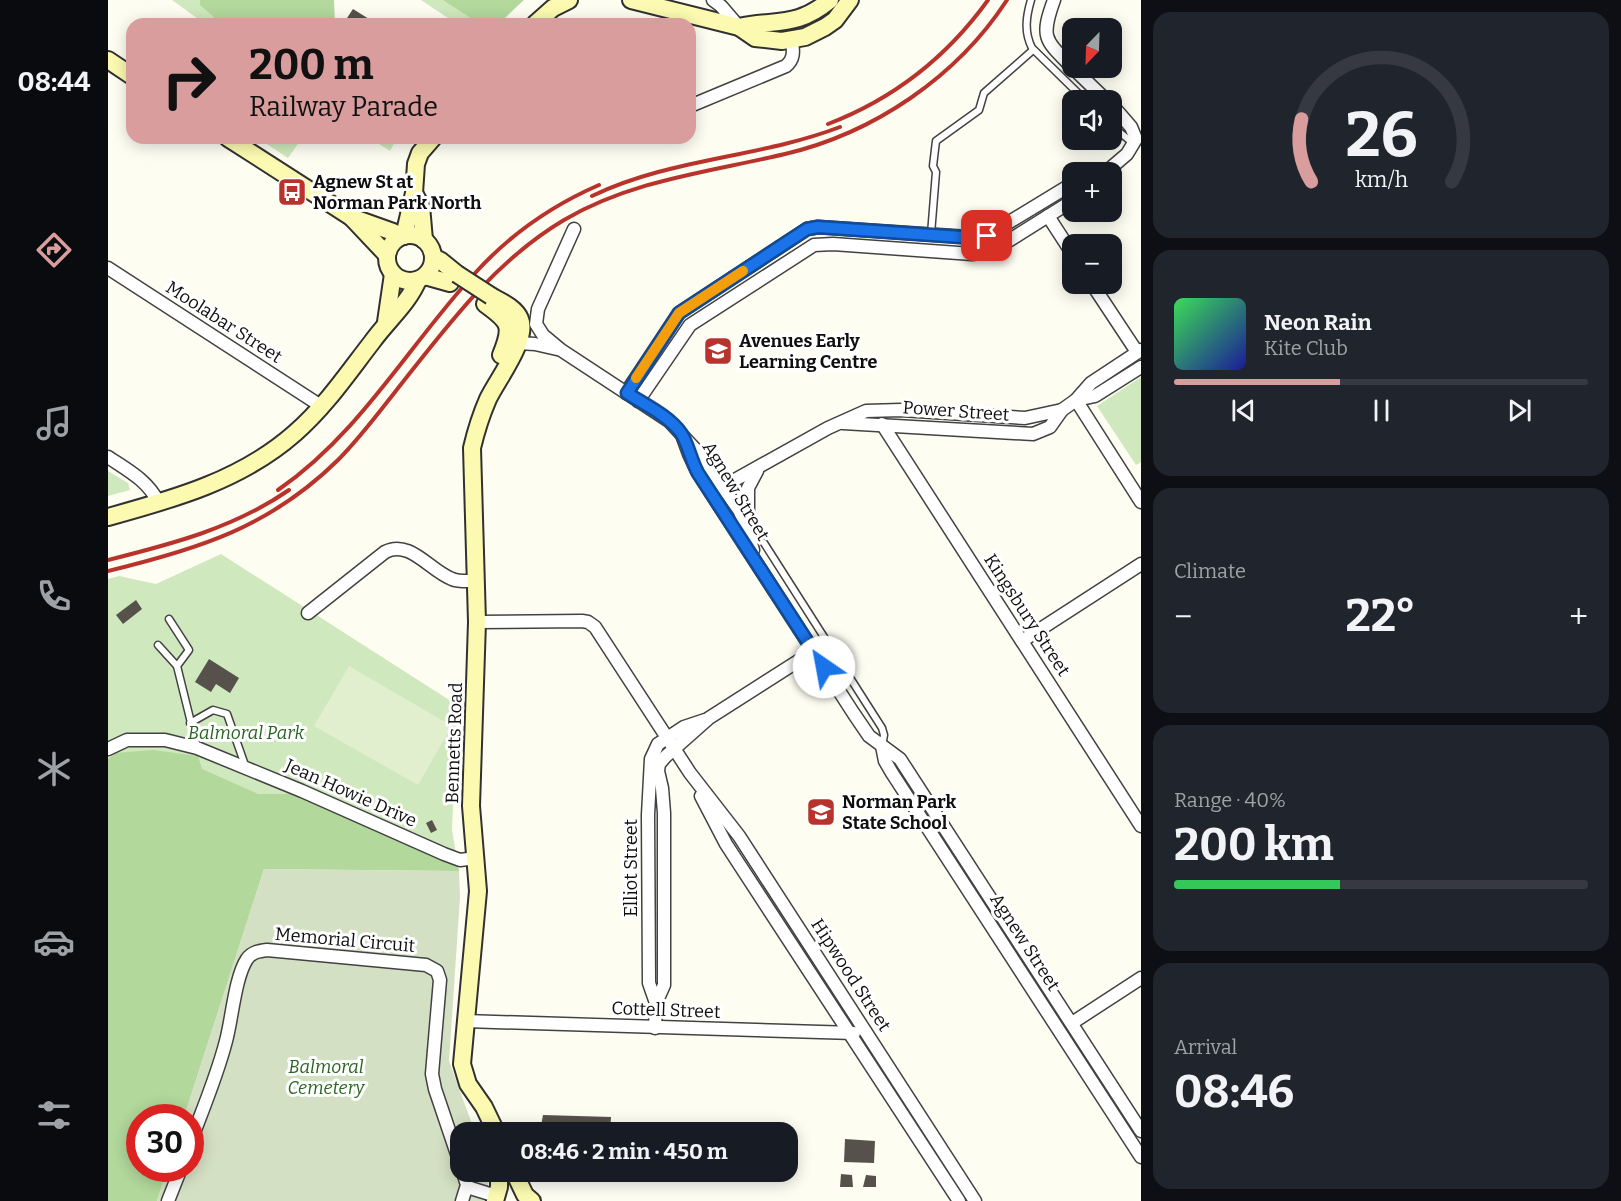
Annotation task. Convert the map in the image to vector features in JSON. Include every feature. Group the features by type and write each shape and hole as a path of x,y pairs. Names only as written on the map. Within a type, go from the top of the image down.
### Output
{"main road":[{"path":"542,18 569,0"},
{"path":"631,0 739,27 754,38 774,41 792,40 825,27 835,20 850,0"},
{"path":"739,27 758,23 788,22 809,14 830,0"},
{"path":"108,60 126,72"},
{"path":"108,517 189,494 219,481 267,455 296,433 336,390 433,264 429,245 418,236 402,236 351,217 237,144"},
{"path":"386,323 393,274 387,262 387,255 389,248 402,236 414,193 416,164 420,153 428,144"},
{"path":"414,193 421,206 424,240"},
{"path":"351,217 387,255"},
{"name":"Bennetts Road","path":"433,257 441,261 454,278 519,317 521,328 518,343 476,428 472,448 477,622 471,806 478,891 462,1065 480,1122"},
{"path":"393,274 405,280 421,278"},
{"name":"Bennetts Road","path":"421,278 454,278"},
{"name":"Bennetts Road","path":"488,300 503,319 508,334 490,396"},
{"name":"Bennetts Road","path":"471,1091 484,1107 491,1122"},
{"path":"496,1199 499,1182"},
{"path":"519,1182 527,1199"}],"street":[{"path":"1054,0 1046,22 1046,37 1062,57"},
{"path":"714,1 739,27"},
{"path":"696,104 786,66 793,55 792,40"},
{"path":"1084,78 1096,90"},
{"path":"1117,162 1135,144 1135,133 1122,117"},
{"path":"627,393 682,311 807,229 818,227 985,237 1062,190"},
{"path":"638,401 690,326 814,245 833,244 980,254 997,248 1062,207"},
{"path":"1048,216 1062,238"},
{"name":"Agnew Street","path":"574,229 538,309 535,321 540,332 561,350 669,421 705,460 724,486 742,516 759,566"},
{"name":"Moolabar Street","path":"108,268 321,406"},
{"path":"1099,294 1139,351"},
{"name":"Agnew Street","path":"518,343 538,344 561,350"},
{"name":"Power Street","path":"837,423 1036,434 1050,427 1062,410 1076,400 1091,383 1139,351"},
{"path":"647,362 658,370"},
{"name":"Power Street","path":"1076,400 1089,399 1098,395 1141,367"},
{"path":"1076,400 1141,502"},
{"name":"Power Street","path":"724,486 837,423 863,412 901,410 1029,418 1062,410"},
{"name":"Kingsbury Street","path":"882,424 1141,826"},
{"name":"Agnew Street","path":"682,435 698,473 868,734 902,762 1141,1131"},
{"path":"108,457 141,478 150,487 159,503"},
{"path":"748,535 748,488 759,468"},
{"path":"309,613 392,548 401,548 410,552 452,579 464,582 476,581"},
{"path":"1022,641 1141,564"},
{"name":"Hipwood Street","path":"477,622 582,621 590,623 597,630 690,773 739,836 975,1201"},
{"name":"Elliot Street","path":"655,1028 656,1003 649,983 649,781 652,753 657,745 670,743 814,651"},
{"name":"Jean Howie Drive","path":"108,748 127,740 165,740 197,748 302,790 450,857 460,860 476,858"},
{"name":"Agnew Street","path":"882,746 885,761 892,773 1141,1157"},
{"name":"Hipwood Street","path":"690,773 726,844 959,1201"},
{"name":"Memorial Circuit","path":"204,1109 226,1041 241,973 247,958 255,952 267,950 426,965 437,971 440,980 432,1074 450,1131"},
{"path":"1072,1023 1141,978"},
{"name":"Cottell Street","path":"465,1021 850,1035 865,1029"},
{"path":"168,1201 175,1182"},
{"path":"462,1201 467,1187 466,1182"},
{"path":"467,1187 496,1199"}],"lane":[{"path":"1031,0 1026,33 1033,50 1075,90"},
{"path":"931,234 936,141 980,110 984,93 1033,50"},
{"path":"1122,134 1135,144"},
{"name":"Agnew Street","path":"764,543 882,728 884,735 882,746"},
{"path":"169,619 189,650 177,666"},
{"path":"158,645 177,666 197,748"},
{"path":"190,723 213,710 227,714 246,768"}],"green space":[{"path":"172,0 313,0 319,18 197,18"},
{"path":"200,0 334,0 335,18 214,18 200,5"},
{"path":"421,0 523,0 506,18 448,18"},
{"path":"443,0 524,0 504,18 471,18"},
{"path":"267,144 298,144 288,158"},
{"path":"379,144 394,144 390,151"},
{"path":"1141,377 1141,462 1136,465 1097,406"},
{"path":"108,471 128,483 130,490 108,496"},
{"name":"Balmoral Park","path":"221,554 457,705 452,830 459,871 264,869 188,1104 126,1104 126,1182 163,1182 157,1201 108,1201 108,579 119,576 156,584"},
{"path":"349,666 452,726 418,785 314,726"},
{"path":"153,750 198,756 202,769 258,794 297,794 455,854 459,871 264,869 188,1104 126,1104 126,1182 163,1182 157,1201 108,1201 108,759 116,753"},
{"name":"Balmoral Cemetery","path":"264,869 459,871 460,897 449,1061 471,1122 450,1122 450,1182 489,1182 485,1201 157,1201 163,1182 204,1182 204,1104 188,1104"}],"building":[{"path":"353,9 367,18 347,18"},
{"path":"136,600 142,609 123,624 116,615"},
{"path":"209,659 239,678 230,693 216,684 211,692 195,682"},
{"path":"432,820 437,830 431,833 426,823"},
{"path":"543,1115 611,1117 611,1122 542,1122"},
{"path":"845,1139 875,1141 874,1163 844,1162"},
{"path":"841,1174 852,1175 853,1187 840,1187"},
{"path":"866,1175 876,1176 876,1187 863,1187"}],"railway":[{"path":"828,124 875,102 917,74 955,40 988,0"},
{"path":"108,571 173,554 232,532 286,503 312,483 353,444 452,321 493,276 538,237 564,220 590,206 644,186 785,154 818,145 850,132 911,98 938,77 964,54 1007,0"},
{"path":"592,196 622,183 653,174 778,146 840,127"},
{"path":"278,490 308,467 360,415 453,299 490,258 518,233 549,211 599,185"},
{"path":"108,560 156,548 224,525 247,515 289,490"}],"slow traffic":[{"path":"636,378 679,313 743,271"}],"place":[{"name":"Agnew St at Norman Park North","path":"292,192"},
{"name":"Avenues Early Learning Centre","path":"718,351"},
{"name":"Norman Park State School","path":"821,812"}],"route":[{"path":"824,667 698,473 682,435 669,421 627,393 679,313 807,229 818,227 975,238 987,236"}]}
